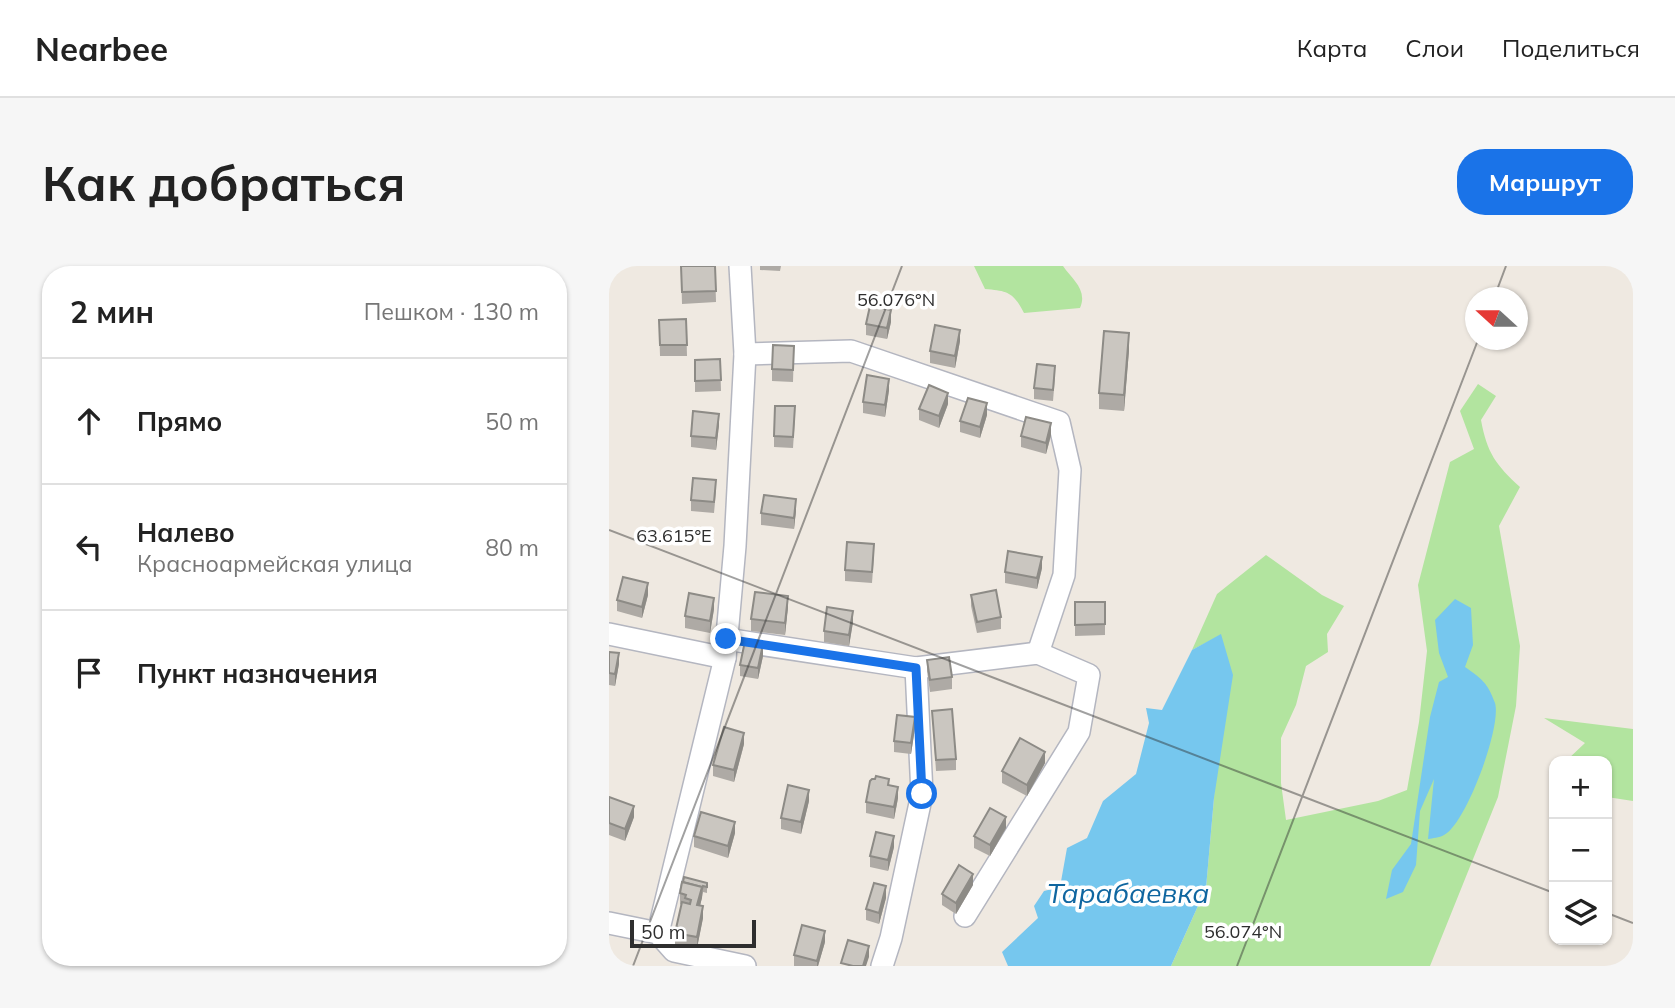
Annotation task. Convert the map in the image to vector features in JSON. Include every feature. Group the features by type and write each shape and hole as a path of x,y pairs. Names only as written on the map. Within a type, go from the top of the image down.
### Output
{"street":[{"path":"658,933 725,648 735,546 745,354 740,266"},
{"path":"745,354 851,351 1059,422 1070,470 1064,575 1038,653"},
{"path":"609,634 916,668 1038,653 1089,675 1079,732 965,916"},
{"path":"882,966 891,938 922,794 916,668"},
{"path":"609,923 658,933 674,951 745,966"}],"green space":[{"path":"974,266 1063,266 1081,290 1080,308 1024,313 1009,294 985,289"},
{"path":"1478,384 1496,396 1481,420 1486,441 1499,465 1520,487 1499,526 1520,646 1516,706 1498,797 1430,966 1171,966 1206,888 1214,798 1221,635 1192,650 1217,594 1266,555 1322,595 1344,606 1327,634 1328,652 1306,666 1296,705 1281,738 1281,783 1286,820 1378,801 1407,790 1419,722 1427,651 1418,585 1450,462 1474,449 1460,411"},
{"path":"1544,718 1633,729 1633,801 1612,798 1612,756 1571,756 1585,743"}],"water":[{"path":"1455,599 1471,608 1473,645 1465,667 1490,690 1496,715 1493,732 1480,774 1462,813 1444,835 1428,839 1434,779 1420,811 1416,865 1403,892 1386,899 1392,870 1411,844 1430,717 1439,682 1448,677 1439,653 1435,620"},
{"name":"Тарабаевка","path":"1221,634 1233,675 1214,798 1206,888 1171,966 1008,966 1002,952 1038,918 1034,906 1044,891 1060,887 1067,848 1087,838 1103,801 1136,774 1149,723 1146,708 1162,710 1192,650"}],"building":[{"path":"681,266 715,266 716,291 682,292"},
{"path":"870,306 891,310 887,328 866,324"},
{"path":"686,319 687,345 660,345 659,320"},
{"path":"935,325 960,330 955,356 930,351"},
{"path":"1104,331 1129,333 1124,395 1099,393"},
{"path":"773,345 794,346 793,370 772,369"},
{"path":"720,359 721,380 695,381 695,360"},
{"path":"1037,364 1055,366 1053,390 1034,388"},
{"path":"867,375 889,379 885,405 863,402"},
{"path":"929,385 948,393 939,416 919,409"},
{"path":"968,398 987,403 980,427 960,421"},
{"path":"775,406 795,406 793,437 774,436"},
{"path":"693,411 719,414 716,438 691,436"},
{"path":"1026,417 1051,423 1046,443 1021,436"},
{"path":"693,478 716,480 714,502 691,500"},
{"path":"764,495 796,499 794,518 761,513"},
{"path":"847,542 874,544 872,572 845,570"},
{"path":"1008,551 1042,557 1037,578 1005,572"},
{"path":"623,577 648,583 642,607 617,600"},
{"path":"996,590 1001,617 977,622 971,595"},
{"path":"755,592 788,596 785,623 751,619"},
{"path":"689,593 714,598 710,621 685,616"},
{"path":"1075,602 1105,602 1105,624 1075,625"},
{"path":"827,607 853,611 849,635 824,631"},
{"path":"745,641 763,644 758,668 740,665"},
{"path":"609,652 619,653 615,674 609,673"},
{"path":"949,657 952,677 930,680 927,660"},
{"path":"952,709 956,759 936,760 932,711"},
{"path":"897,715 915,717 911,743 894,741"},
{"path":"724,727 744,733 734,770 713,765"},
{"path":"1020,738 1045,752 1027,785 1002,771"},
{"path":"876,776 889,779 888,785 898,787 894,807 866,802 870,781"},
{"path":"788,785 809,790 801,822 781,818"},
{"path":"609,797 634,806 625,829 609,823"},
{"path":"990,808 1006,817 990,845 974,836"},
{"path":"701,812 735,822 728,846 694,836"},
{"path":"876,832 894,836 888,860 870,856"},
{"path":"959,865 973,874 956,903 942,894"},
{"path":"684,877 707,883 707,887 703,886 702,889 683,882"},
{"path":"682,882 702,887 697,905 703,906 697,937 675,933 682,902 690,904 691,900 680,893"},
{"path":"874,883 886,886 879,913 866,909"},
{"path":"802,925 825,931 817,961 794,955"},
{"path":"848,940 869,946 863,966 841,963"}],"route":[{"path":"726,639 916,668 922,794"}]}
